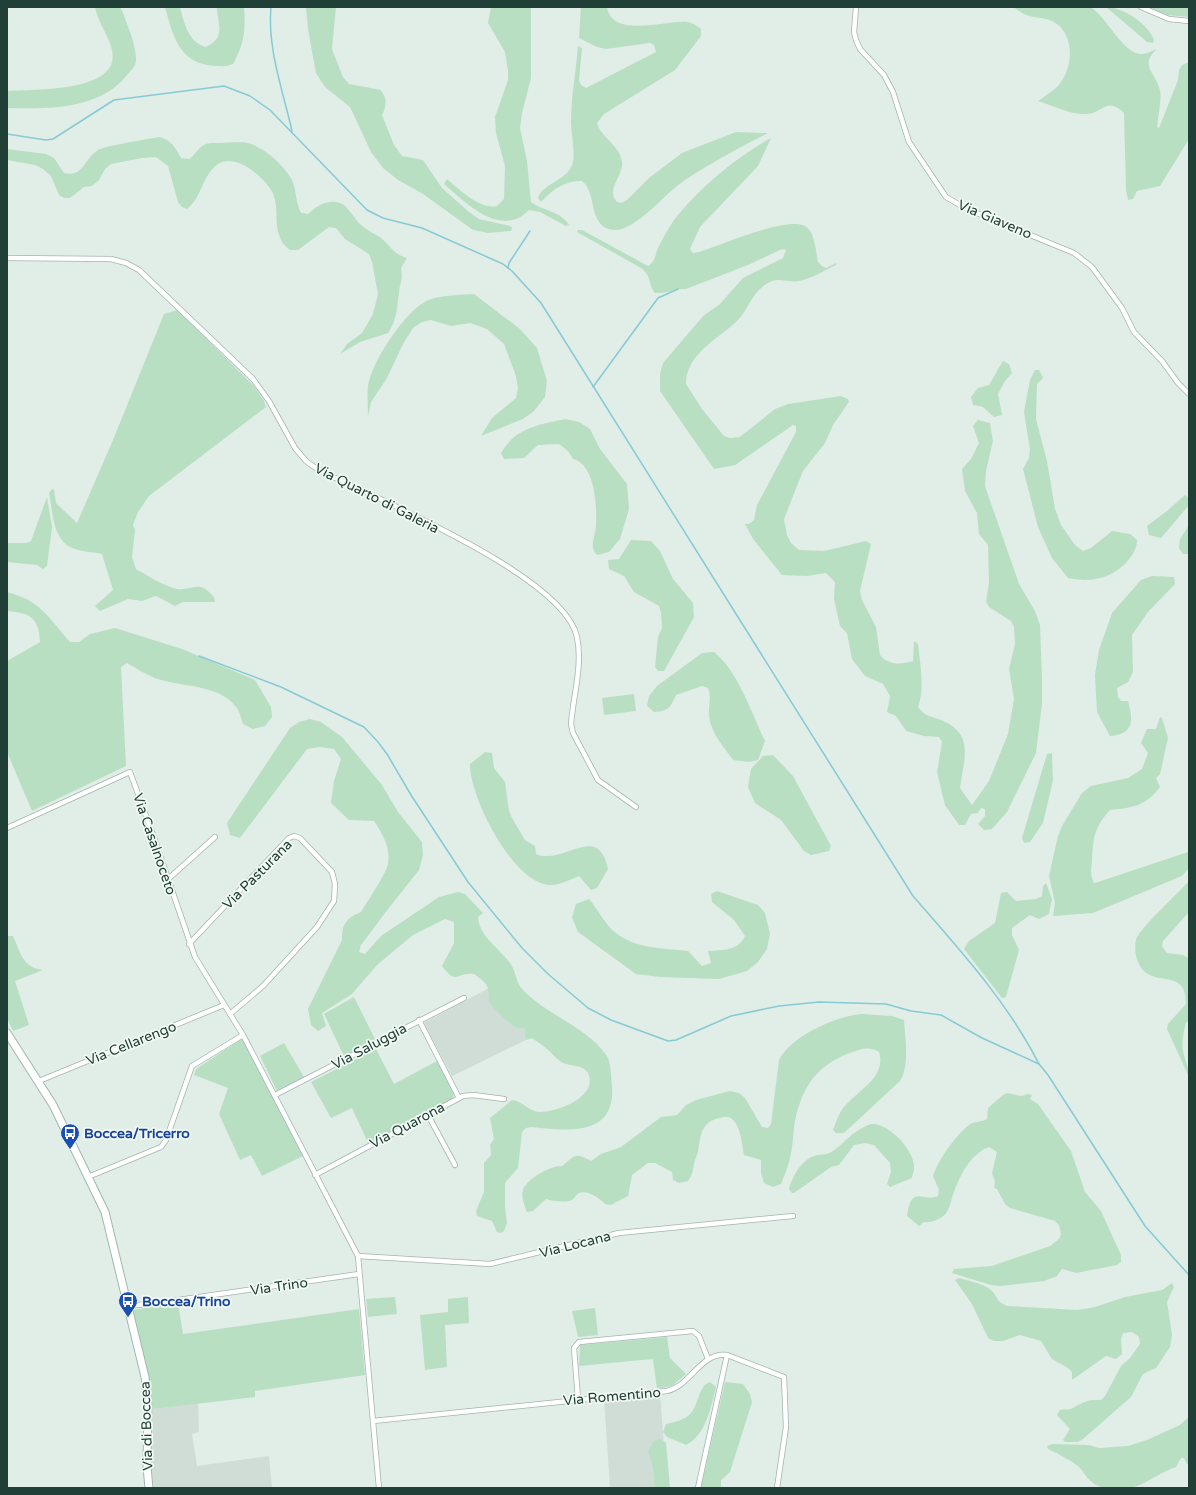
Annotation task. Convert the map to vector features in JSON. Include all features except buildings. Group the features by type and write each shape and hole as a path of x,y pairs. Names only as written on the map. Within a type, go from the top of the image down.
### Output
{"street":[{"name":"Via Giaveno","path":"856,7 854,32 860,49 884,75 893,92 908,142 940,190 956,204 1083,258 1092,267 1122,308 1134,332 1189,394"},
{"path":"1141,7 1169,19 1189,21"},
{"name":"Via Quarto di Galeria","path":"7,258 101,258 118,261 135,268 154,283 253,379 268,401 295,448 309,464 472,546 508,567 541,590 567,616 578,638 578,672 571,724 573,733 598,780 636,807"},
{"name":"Via Casalnoceto","path":"7,828 130,772 153,835 189,944 201,970 243,1034 358,1256"},
{"name":"Via Pasturana","path":"189,944 289,838 293,836 300,838 330,870 334,879 336,892 334,901 326,915 267,982 230,1014"},
{"path":"168,880 215,837"},
{"name":"Via Saluggia","path":"275,1095 464,998"},
{"name":"Via Cellarengo","path":"39,1081 224,1005"},
{"path":"419,1020 459,1098"},
{"name":"Via di Boccea","path":"7,1033 39,1081 105,1212 127,1306 140,1353 147,1392 147,1473 149,1488"},
{"path":"88,1177 161,1147 166,1140 192,1066 243,1034"},
{"name":"Via Quarona","path":"315,1175 459,1098 470,1094 504,1099"},
{"path":"428,1115 455,1165"},
{"name":"Via Locana","path":"358,1256 490,1264 619,1233 794,1216"},
{"path":"358,1256 379,1488"},
{"name":"Via Trino","path":"127,1306 359,1274"},
{"path":"578,1399 574,1348 579,1342 693,1330 700,1337 708,1360"},
{"path":"698,1488 727,1355 784,1377 786,1427 777,1488"},
{"name":"Via Romentino","path":"373,1421 670,1390 679,1385 708,1360 716,1356 727,1355"}],"shaded area":[{"path":"489,988 489,1002 524,1028 526,1040 452,1076 424,1023"},
{"path":"660,1393 667,1486 650,1488 610,1488 604,1399"},
{"path":"198,1403 199,1432 192,1434 197,1466 269,1456 272,1488 154,1488 152,1472 153,1409"}],"green space":[{"path":"95,7 120,7 135,48 136,62 132,70 116,87 88,101 55,107 7,108 7,91 73,86 90,81 103,74 111,64 112,50 96,13"},
{"path":"165,7 180,7 185,25 191,36 200,45 206,47 217,39 219,34 217,7 244,7 245,23 242,43 233,64 228,66 215,66 203,64 193,60 185,54 175,38"},
{"path":"306,7 336,7 332,49 343,77 349,84 381,90 386,102 382,115 394,145 402,156 423,160 442,188 469,212 479,219 510,226 512,228 511,231 488,233 473,230 423,194 398,180 383,168 371,152 350,107 325,87 316,73 308,29"},
{"path":"491,7 531,7 531,78 522,113 520,128 527,161 531,202 557,214 566,220 569,225 566,226 540,212 529,210 518,218 507,221 496,220 473,208 444,184 447,179 470,198 484,205 497,206 504,199 505,166 496,133 495,117 508,80 508,71 505,52 488,23"},
{"path":"581,7 607,7 611,17 619,23 629,25 641,26 687,22 693,23 701,29 701,36 675,70 604,114 597,123 602,133 621,156 622,167 613,193 617,202 621,203 627,200 649,178 682,153 736,132 768,133 726,155 685,180 647,213 631,225 620,230 608,229 599,222 594,211 589,191 582,181 564,184 541,202 538,198 545,189 565,175 572,165 574,156 571,113 578,46 582,48 579,80 581,85 586,88 656,52 654,45 650,43 606,49 597,47 579,38"},
{"path":"1014,7 1092,8 1098,13 1122,43 1135,53 1142,54 1157,49 1149,60 1149,64 1160,90 1157,127 1159,128 1178,80 1179,70 1182,65 1189,62 1189,139 1160,186 1137,191 1133,199 1128,200 1126,190 1124,113 1118,108 1109,106 1092,113 1081,114 1069,112 1038,101 1058,86 1067,71 1070,54 1067,37 1063,30 1052,21 1025,15"},
{"path":"1106,7 1127,13 1141,23 1151,34 1154,40 1153,43 1147,42"},
{"path":"1149,7 1189,7 1189,17 1167,15"},
{"path":"159,137 172,144 181,158 190,159 200,147 209,143 236,142 257,146 274,158 291,178 301,213 308,214 320,205 330,202 344,205 362,226 381,238 392,250 407,258 401,268 402,278 396,314 388,333 360,342 340,354 347,344 362,333 373,314 378,294 369,254 345,239 336,228 329,227 298,250 290,250 283,244 279,235 275,201 271,190 255,172 240,163 225,161 218,164 209,174 196,199 187,209 182,207 178,202 168,166 156,157 111,164 105,169 99,180 92,186 84,187 70,198 64,198 59,195 51,176 43,169 35,165 7,160 7,149 46,154 54,158 64,173 71,174 80,170 93,154 102,148"},
{"path":"771,138 758,166 700,227 690,249 693,253 699,252 768,228 796,224 805,226 811,232 818,262 826,268 836,263 836,265 804,280 775,280 765,285 755,294 736,322 704,348 697,356 687,373 686,384 702,409 724,436 730,438 740,437 775,409 788,404 841,396 848,399 849,402 833,425 825,443 803,471 784,519 787,535 791,543 799,550 824,551 866,541 871,544 860,591 862,600 876,627 880,655 887,661 895,663 913,661 914,641 918,644 922,684 918,707 926,715 941,720 959,732 965,748 960,788 972,805 989,781 1008,734 1014,699 1009,669 1015,644 1014,627 1011,621 989,607 986,601 989,583 988,545 979,534 977,513 965,491 962,469 971,459 979,443 973,426 978,420 990,423 993,441 986,471 985,486 1019,584 1035,611 1040,625 1042,678 1042,704 1036,753 1007,812 992,829 984,830 978,824 985,816 985,809 981,808 978,813 971,814 965,825 959,825 945,805 937,772 942,742 939,737 924,736 906,731 896,716 887,712 890,696 883,684 865,676 852,659 847,633 840,626 834,599 835,582 826,573 807,576 782,575 753,539 745,524 749,524 754,520 757,505 796,432 796,426 793,425 735,465 714,469 660,391 660,374 663,363 704,315 719,305 743,278 783,258 786,250 782,249 748,265 686,289 655,293 649,278 641,268 577,232 578,230 582,230 648,266 654,260 658,248 672,223 687,204 721,172 745,154"},
{"path":"474,294 520,329 537,348 547,381 545,397 534,411 523,419 481,436 492,418 516,398 518,388 516,376 504,344 487,329 470,323 451,326 431,320 422,322 413,328 403,344 387,378 371,402 368,417 368,386 370,376 389,340 406,318 415,309 428,300 447,296"},
{"path":"177,310 254,386 264,401 266,407 149,496 138,512 133,525 135,530 132,557 136,569 173,588 183,589 201,587 213,596 215,602 183,602 175,606 156,596 142,601 128,599 100,611 95,606 113,590 102,554 75,549 67,545 62,540 55,525 49,493 52,489 54,490 56,503 77,523 113,440 164,314"},
{"path":"1003,361 1009,364 1012,373 1005,381 998,394 1002,415 994,417 983,407 973,405 971,397 978,388 989,385"},
{"path":"1035,370 1039,370 1043,378 1037,384 1036,419 1047,461 1055,509 1061,525 1075,545 1083,551 1091,548 1112,531 1130,534 1137,540 1130,559 1119,569 1106,576 1088,580 1068,578 1052,558 1038,527 1023,469 1029,458 1030,450 1024,412 1030,380"},
{"path":"565,419 579,422 590,429 600,449 627,484 629,509 620,539 609,552 597,555 594,552 593,541 596,529 596,507 593,487 586,469 580,462 573,459 568,451 559,444 538,445 524,458 504,459 501,453 513,438 520,433 546,423"},
{"path":"1185,495 1189,498 1189,505 1161,538 1149,535 1147,526"},
{"path":"47,497 52,527 47,566 43,569 37,565 7,562 7,543 26,543 31,541"},
{"path":"1189,525 1189,554 1183,554 1179,548 1180,539"},
{"path":"631,540 651,541 660,551 673,579 693,603 694,617 664,671 658,671 655,667 658,637 662,628 659,606 634,592 624,576 609,569 608,560 619,559"},
{"path":"1152,576 1174,577 1175,584 1148,612 1132,635 1133,672 1128,682 1117,688 1118,697 1121,701 1128,701 1131,714 1130,725 1124,732 1118,735 1110,736 1097,712 1095,675 1099,650 1112,613 1141,580"},
{"path":"7,592 28,600 36,605 70,642 79,642 90,634 115,628 182,649 255,680 271,707 272,717 265,726 253,729 243,724 237,709 222,695 204,688 160,680 145,674 127,663 121,667 126,766 32,811 7,752 7,661 40,642 38,627 32,618 22,613 7,611"},
{"path":"714,652 723,660 737,681 765,741 758,760 749,762 733,760 712,728 709,716 710,695 708,688 702,686 676,695 670,706 663,711 654,712 647,706 649,696 657,686 702,653"},
{"path":"634,694 636,711 604,715 602,698"},
{"path":"1160,717 1162,718 1168,738 1160,774 1156,778 1160,787 1144,802 1132,807 1110,810 1105,816 1095,834 1091,875 1094,883 1188,852 1189,868 1182,876 1093,913 1053,916 1055,903 1049,876 1058,836 1062,826 1082,793 1091,786 1128,778 1142,769 1148,753 1141,743 1147,729 1156,729"},
{"path":"310,719 321,722 342,737 382,785 398,812 422,842 423,855 419,870 361,945 359,952 365,954 381,936 439,897 458,892 465,894 483,913 478,917 482,930 490,942 506,957 523,990 544,1007 589,1037 607,1056 610,1066 612,1086 611,1103 606,1114 598,1122 587,1127 574,1129 532,1127 526,1128 522,1132 518,1168 505,1183 507,1223 504,1231 501,1233 497,1232 492,1221 477,1216 476,1211 484,1192 484,1163 491,1155 490,1145 494,1139 490,1118 512,1100 519,1102 536,1112 566,1106 582,1096 588,1089 590,1082 588,1073 583,1068 561,1062 532,1038 526,1040 524,1028 514,1026 500,1015 489,1002 487,985 474,974 454,977 447,972 442,966 454,943 454,922 445,919 413,935 377,965 352,994 322,1013 326,1026 318,1031 311,1025 308,1009 342,940 344,926 348,919 361,912 387,869 389,858 385,841 374,821 349,820 331,803 334,781 341,759 334,749 319,747 307,749 240,838 230,835 227,823 290,728 299,722"},
{"path":"485,752 492,753 494,768 505,782 509,811 512,818 525,840 535,846 536,854 547,856 558,855 588,846 596,848 603,855 608,869 597,888 591,890 579,876 553,885 536,881 522,870 508,855 485,816 472,778 470,764"},
{"path":"1052,753 1053,780 1043,823 1030,842 1024,843 1022,838 1047,754"},
{"path":"773,755 793,776 831,846 829,851 811,855 804,851 781,820 755,803 748,787 751,769 763,756"},
{"path":"1189,881 1189,912 1163,941 1162,946 1167,953 1183,955 1189,958 1189,1020 1186,1023 1183,1035 1183,1051 1189,1077 1167,1029 1168,1024 1186,1004 1184,991 1180,984 1147,974 1140,967 1135,948 1138,935 1143,928"},
{"path":"1046,883 1052,899 1049,914 1039,919 1030,915 1012,928 1012,935 1019,950 1006,997 1002,998 964,949 969,941 995,923 1001,893 1007,892 1016,901 1036,899 1042,896 1043,886"},
{"path":"717,891 758,905 765,913 770,934 767,949 758,962 747,971 719,979 660,977 636,974 578,932 572,917 576,904 589,899 608,926 624,938 650,947 688,951 702,966 711,963 708,951 730,949 739,945 745,936 734,920 712,902 711,894"},
{"path":"7,936 13,936 20,953 26,962 31,966 43,970 15,981 29,1025 13,1031 7,1018"},
{"path":"354,997 375,1039 344,1056 324,1014"},
{"path":"862,1014 892,1016 904,1020 906,1059 903,1075 900,1081 844,1133 836,1133 833,1130 842,1109 869,1083 879,1069 879,1052 872,1049 857,1050 838,1058 820,1071 807,1088 798,1109 790,1158 781,1184 773,1187 764,1183 761,1173 761,1160 744,1155 737,1126 730,1118 725,1117 711,1121 704,1128 692,1173 688,1181 679,1183 673,1180 672,1172 655,1163 648,1163 632,1175 628,1196 611,1205 605,1204 593,1195 582,1192 569,1201 546,1199 533,1211 527,1212 522,1193 525,1186 534,1177 546,1170 562,1166 575,1156 582,1156 591,1161 601,1154 621,1147 661,1117 677,1115 686,1105 696,1100 730,1091 739,1093 745,1098 762,1127 768,1128 771,1124 779,1060 785,1051 804,1035 827,1023"},
{"path":"242,1039 303,1156 262,1176 251,1155 240,1160 219,1114 228,1088 194,1075 196,1069"},
{"path":"284,1043 304,1077 277,1091 260,1056"},
{"path":"376,1049 394,1084 437,1061 454,1093 453,1099 368,1143 352,1108 331,1118 311,1082"},
{"path":"1007,1093 1021,1096 1028,1094 1032,1095 1030,1099 1038,1104 1071,1151 1085,1192 1101,1211 1121,1255 1121,1262 1117,1265 1076,1273 1062,1269 1057,1276 1044,1281 1001,1286 991,1285 952,1273 954,1269 992,1266 1050,1246 1059,1239 1061,1234 1059,1225 1055,1221 1010,1208 1005,1204 997,1189 994,1188 995,1182 992,1173 997,1152 989,1147 976,1155 966,1167 958,1181 948,1209 942,1217 930,1222 924,1222 919,1226 907,1216 909,1206 915,1197 919,1196 933,1198 938,1196 939,1190 933,1176 943,1155 953,1141 969,1125 987,1119 988,1108"},
{"path":"871,1124 878,1125 893,1133 906,1146 911,1154 913,1162 914,1169 912,1178 890,1187 887,1184 891,1172 890,1163 874,1145 865,1143 854,1145 839,1165 831,1167 792,1193 789,1189 796,1173 803,1163 812,1157 831,1152 855,1133"},
{"path":"959,1278 987,1287 994,1293 1000,1302 1007,1306 1078,1310 1095,1307 1125,1297 1162,1290 1172,1283 1174,1287 1167,1302 1172,1335 1170,1347 1156,1368 1143,1374 1131,1397 1083,1439 1078,1442 1065,1442 1063,1440 1070,1429 1057,1415 1060,1410 1072,1409 1090,1401 1101,1400 1105,1396 1121,1366 1130,1358 1140,1344 1139,1337 1132,1332 1123,1333 1121,1339 1122,1354 1116,1359 1106,1356 1072,1380 1072,1372 1052,1359 1041,1341 1020,1335 1003,1341 994,1341 988,1338 972,1304 955,1280"},
{"path":"395,1297 397,1314 368,1317 366,1299"},
{"path":"468,1297 469,1323 445,1325 447,1367 425,1370 420,1315 448,1312 448,1299"},
{"path":"178,1303 183,1334 359,1309 365,1375 255,1391 255,1397 153,1409 146,1366 133,1310"},
{"path":"595,1308 598,1335 578,1337 572,1311"},
{"path":"667,1337 670,1358 686,1374 672,1386 657,1389 653,1359 579,1366 580,1345"},
{"path":"710,1382 716,1387 707,1420 698,1435 686,1445 667,1437 663,1432 666,1424 689,1415 694,1409 703,1387"},
{"path":"725,1382 743,1384 750,1394 752,1402 730,1472 721,1480 721,1488 701,1488"},
{"path":"1189,1417 1189,1464 1187,1464 1184,1458 1181,1458 1176,1467 1132,1488 1107,1489 1096,1485 1078,1466 1048,1449 1047,1446 1052,1444 1089,1445 1099,1448 1128,1446 1147,1440 1180,1425"},
{"path":"660,1439 666,1443 670,1488 655,1488 653,1467 648,1451 654,1441"}],"waterway":[{"path":"271,7 271,38 280,85 292,131"},
{"path":"7,134 46,140 53,139 114,100 224,86 250,96 270,110 367,210 383,218 422,228 503,264 512,271 541,303 913,896 965,956 997,997 1026,1041 1039,1064"},
{"path":"508,268 509,263 530,231"},
{"path":"593,387 658,298 678,289"},
{"path":"199,656 281,687 364,727 387,754 411,795 468,882 522,948 548,974 588,1008 611,1020 668,1041 676,1040 731,1016 779,1006 819,1002 886,1004 911,1011 941,1015 982,1038 1039,1064 1048,1075 1145,1226 1189,1275"}],"place":[{"name":"Boccea/Tricerro","path":"70,1150"},
{"name":"Boccea/Trino","path":"128,1318"}]}
